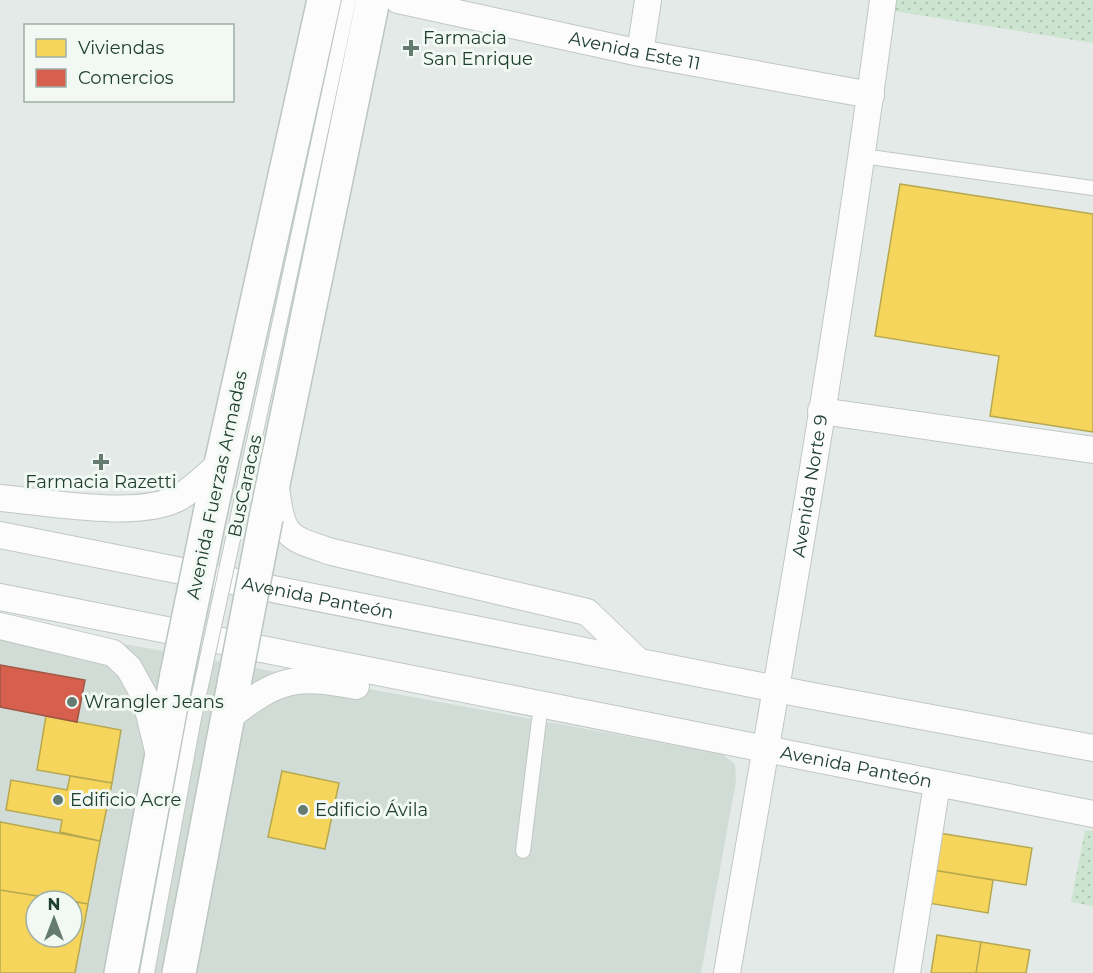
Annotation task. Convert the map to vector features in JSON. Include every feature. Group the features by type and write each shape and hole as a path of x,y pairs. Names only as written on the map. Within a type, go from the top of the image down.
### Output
{"main road":[{"name":"Avenida Fuerzas Armadas","path":"180,973 235,679 239,513 220,464 324,0"},
{"name":"Avenida Fuerzas Armadas","path":"122,973 177,674 239,513 274,476 373,0"}],"street":[{"name":"Avenida Este 11","path":"398,0 640,53 871,95"},
{"path":"640,53 648,0"},
{"name":"Avenida Norte 9","path":"727,973 821,411 871,95 883,0"},
{"path":"821,411 1093,450"},
{"path":"0,498 120,509 161,504 180,496 220,464"},
{"path":"274,476 280,519 294,539 333,552 587,612 636,659"},
{"name":"Avenida Panteón","path":"0,535 1093,748"},
{"name":"Avenida Panteón","path":"0,597 1093,814"},
{"path":"0,626 113,653 129,668 144,698 160,760"},
{"name":"Avenida Panteón","path":"228,718 264,690 291,680 324,680 569,726 619,721"},
{"path":"907,973 937,784"}],"lane":[{"name":"BusCaracas","path":"147,973 194,718 350,0"},
{"path":"861,156 1093,188"},
{"path":"523,851 539,720"}],"shaded area":[{"path":"0,621 722,754 735,764 736,781 701,973 0,973"}],"green space":[{"path":"883,0 1093,0 1093,43 882,9"},
{"path":"1085,830 1093,831 1093,906 1071,902"}],"building: Viviendas":[{"path":"900,184 1093,214 1093,432 990,416 999,356 875,336"},
{"path":"46,716 121,730 112,783 37,770"},
{"name":"Edificio Ávila","path":"282,771 339,783 325,849 268,837"},
{"name":"Edificio Acre","path":"70,776 112,783 100,841 60,832 62,820 6,810 11,780 67,790"},
{"path":"0,822 100,841 88,904 84,903 84,889 24,889 24,894 0,890"},
{"path":"939,833 1032,848 1026,885 933,870"},
{"path":"933,870 993,880 988,913 928,903"},
{"path":"0,890 24,894 24,949 80,949 75,973 0,973"},
{"path":"84,903 88,904 84,925"},
{"path":"937,935 981,942 976,973 931,973"},
{"path":"981,942 1030,950 1026,973 976,973"}],"building: Comercios":[{"path":"0,665 85,680 77,722 0,707"}],"place":[{"name":"Farmacia San Enrique","path":"411,48"},
{"name":"Farmacia Razetti","path":"101,462"},
{"name":"Wrangler Jeans","path":"72,702"},
{"name":"Edificio Acre","path":"58,800"},
{"name":"Edificio Ávila","path":"303,810"}]}
